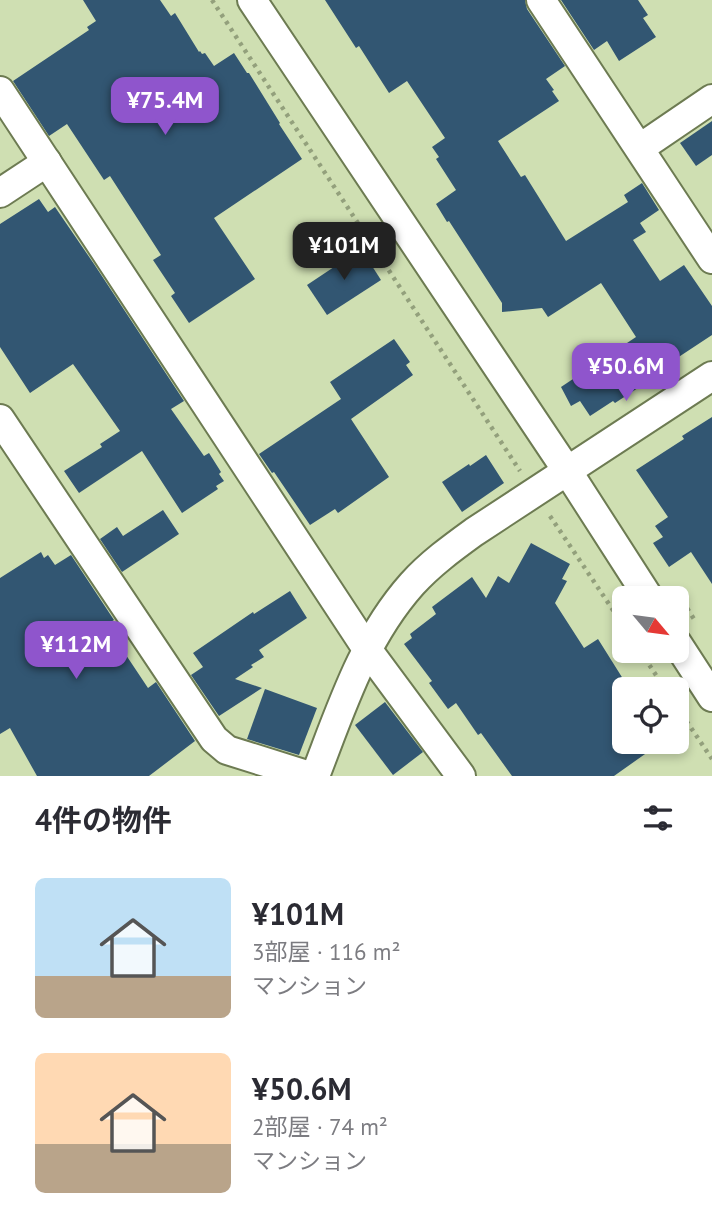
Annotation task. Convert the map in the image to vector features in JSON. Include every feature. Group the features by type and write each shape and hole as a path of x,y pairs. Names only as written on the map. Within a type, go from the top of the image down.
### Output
{"street":[{"path":"252,0 641,586"},
{"path":"541,0 712,259"},
{"path":"0,91 368,649 461,776"},
{"path":"640,148 712,99"},
{"path":"0,193 47,162"},
{"path":"0,418 214,739 227,750 312,776 368,649 379,628 413,583 442,556 474,532 712,376"},
{"path":"690,663 712,697"}],"path":[{"path":"212,0 612,609"},
{"path":"689,725 712,759"}],"building":[{"path":"83,0 160,0 171,16 175,13 199,52 205,53 214,66 234,53 302,159 214,218 255,279 189,323 171,296 175,293 153,260 161,255 110,176 104,180 67,124 49,136 13,81 89,30 87,27 96,21"},
{"path":"325,0 525,0 527,9 565,66 546,79 559,101 498,141 521,177 525,175 566,241 628,202 624,195 642,183 659,210 640,223 646,232 633,240 660,281 684,265 712,306 712,335 665,366 667,369 590,416 580,401 571,406 561,387 636,337 601,283 548,317 542,308 502,312 502,303 436,204 456,190 436,159 439,157 432,147 445,138 407,81 389,93"},
{"path":"561,0 638,0 648,15 643,18 656,37 619,61 607,41 594,50"},
{"path":"712,121 712,155 696,166 680,143"},
{"path":"39,199 48,212 55,207 94,264 184,401 171,409 204,456 209,453 221,472 219,474 224,481 216,486 218,489 182,513 142,451 79,493 64,471 102,447 100,444 120,431 73,364 30,393 0,347 0,224"},
{"path":"361,249 381,280 327,315 307,285"},
{"path":"394,339 410,362 406,365 413,375 351,419 389,477 338,513 335,509 310,525 259,454 341,399 330,382"},
{"path":"712,417 712,584 691,552 669,567 653,543 663,537 655,526 668,517 636,470"},
{"path":"486,455 504,483 462,512 442,482"},
{"path":"163,510 179,534 122,572 100,539 117,527 123,536"},
{"path":"531,543 570,564 562,579 567,581 555,603 584,648 598,639 622,677 612,677 612,754 645,754 614,776 512,776 456,703 448,709 429,683 432,681 404,644 412,638 410,634 436,614 432,607 472,577 486,598 498,576 509,583"},
{"path":"41,552 44,558 48,555 55,565 71,555 114,620 106,625 148,688 156,682 195,741 149,776 37,776 10,728 0,734 0,578"},
{"path":"290,591 307,618 259,650 264,657 235,679 262,688 219,716 191,675 203,667 193,653 253,612 254,614"},
{"path":"265,689 317,708 299,755 247,739"},
{"path":"385,702 423,752 393,775 355,725"}]}
